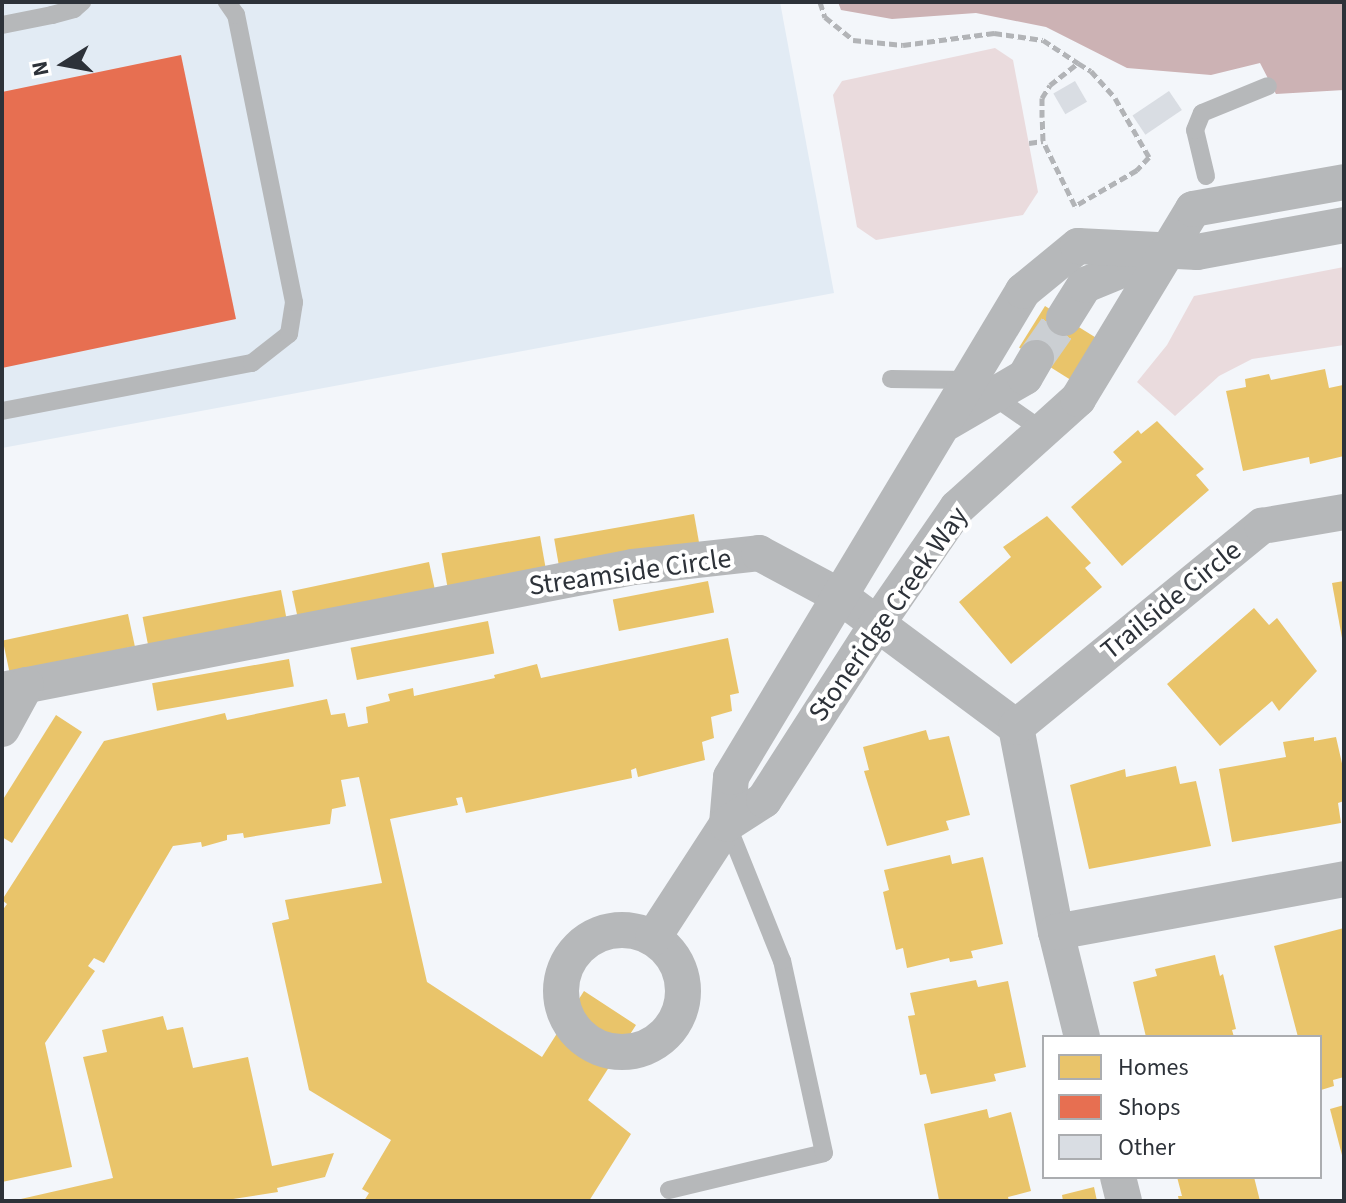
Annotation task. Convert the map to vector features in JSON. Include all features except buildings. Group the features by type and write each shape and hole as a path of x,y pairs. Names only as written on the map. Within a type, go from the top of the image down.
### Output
{"street":[{"name":"Stoneridge Creek Way","path":"653,938 727,824 764,800 877,624 957,508 1078,399 1147,288 1164,252 1193,209 1344,182"},
{"name":"Stoneridge Creek Way","path":"727,824 731,777 944,424 982,387 1023,291 1078,246 1197,252 1344,225"},
{"name":"Stoneridge Creek Way","path":"1064,318 1085,285 1164,252"},
{"name":"Stoneridge Creek Way","path":"982,387 1025,377 1036,358"},
{"name":"Trailside Circle","path":"1016,727 1262,526 1344,512"},
{"name":"Streamside Circle","path":"2,729 14,687 617,570 759,553 841,597 1016,727"},
{"path":"1016,727 1056,932 1082,1035"},
{"path":"1056,932 1344,879"},
{"path":"1118,1179 1124,1201"}],"lane":[{"path":"2,25 74,9 82,2"},
{"path":"2,411 252,363 289,334 294,302 236,15 227,2"},
{"path":"1206,176 1195,130 1202,113 1268,86"},
{"path":"891,379 982,387 1043,431"},
{"path":"669,1190 824,1153 782,961 727,824"}],"path":[{"path":"820,2 825,17 853,40 903,45 994,33 1043,40 1091,71 1115,98 1149,157 1137,170 1075,206 1043,141 1042,98 1050,85 1078,63"},
{"path":"1029,143 1043,141"}],"shaded area":[{"path":"2,2 780,2 834,293 2,448"},
{"path":"838,2 1344,2 1344,90 1276,94 1260,63 1211,75 1127,68 1046,27 976,13 892,19 841,10"},
{"path":"995,48 1013,60 1038,192 1023,215 876,240 857,227 833,95 842,81"},
{"path":"1344,267 1344,345 1252,359 1219,376 1175,416 1137,382 1167,345 1194,296"}],"tunnel":[{"path":"1036,358 1064,318"}]}
